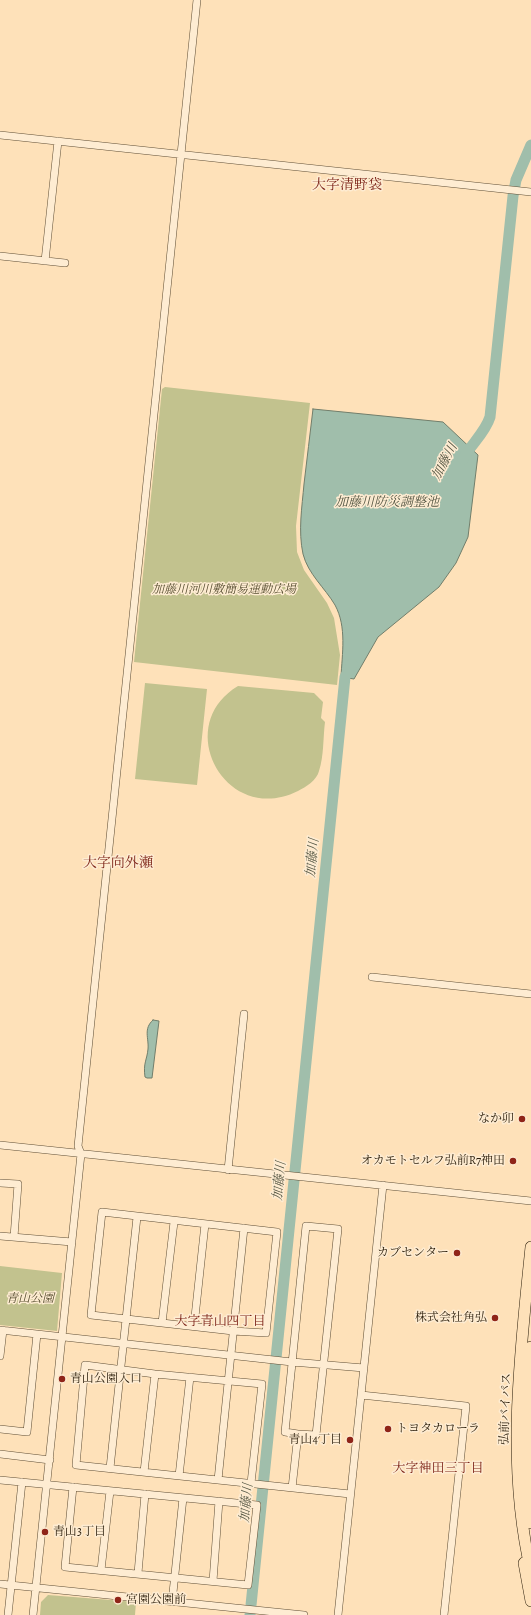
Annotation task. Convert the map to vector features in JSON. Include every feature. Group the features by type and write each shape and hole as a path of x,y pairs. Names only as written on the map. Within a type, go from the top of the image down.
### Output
{"highway":[{"name":"弘前バイパス","path":"528,1519 518,1472 518,1394 531,1247"},
{"name":"弘前バイパス","path":"531,1347 527,1403 528,1519 531,1572"},
{"path":"528,1519 524,1562 531,1601"}],"street":[{"path":"33,1615 63,1338 80,1154 78,1146 197,0"},
{"path":"0,135 181,154 292,168 531,192"},
{"path":"45,261 58,141"},
{"path":"0,256 65,263"},
{"path":"372,977 531,994"},
{"path":"228,1170 244,1014"},
{"path":"0,1145 531,1201"},
{"path":"0,1183 18,1184 14,1237"},
{"path":"338,1615 383,1185"},
{"path":"102,1212 137,1217 277,1232 266,1333 233,1331 91,1315 102,1212"},
{"path":"110,1468 137,1217"},
{"path":"162,1323 174,1222"},
{"path":"194,1326 205,1224"},
{"path":"306,1226 338,1229 316,1435 285,1432 292,1362 306,1226"},
{"path":"218,1480 244,1228"},
{"path":"0,1236 72,1242"},
{"path":"0,1356 1,1330 292,1362 364,1368"},
{"path":"0,1429 27,1432 37,1334"},
{"path":"254,1483 262,1384 155,1374 120,1368 85,1365 76,1465 350,1494"},
{"path":"144,1472 155,1374"},
{"path":"179,1476 190,1377"},
{"path":"361,1395 466,1406 444,1615"},
{"path":"292,1488 298,1434"},
{"path":"0,1454 50,1460"},
{"path":"0,1480 47,1484 219,1502 257,1505 248,1585 138,1573 64,1567 73,1487"},
{"path":"8,1615 22,1482"},
{"path":"101,1570 110,1491"},
{"path":"138,1573 145,1494"},
{"path":"172,1602 183,1498"},
{"path":"213,1581 219,1502"},
{"path":"0,1584 172,1602 226,1611 247,1610 304,1615"}],"green space":[{"name":"加藤川河川敷簡易運動広場","path":"165,387 310,403 296,526 297,552 304,570 327,603 334,618 340,655 337,685 134,662 162,389"},
{"path":"145,683 207,689 197,785 135,779"},
{"path":"238,686 314,693 323,702 321,718 325,722 321,765 318,774 308,785 298,791 272,798 249,795 230,784 216,767 209,746 209,724 218,703"},
{"name":"青山公園","path":"0,1266 62,1273 57,1331 0,1325"},
{"path":"48,1595 136,1602 135,1615 40,1615 41,1602"}],"water":[{"name":"加藤川防災調整池","path":"313,409 443,422 478,455 468,537 456,563 439,587 378,637 354,679 341,677 343,641 339,613 309,568 303,554 301,510"},
{"path":"153,1020 159,1021 152,1078 147,1078 145,1077 144,1068 148,1049 147,1030"}],"waterway":[{"name":"加藤川","path":"463,459 485,428 490,417 513,196 516,180 531,145"},
{"name":"加藤川","path":"250,1615 345,677 352,664"}],"place":[{"name":"なか卯","path":"522,1119"},
{"name":"オカモトセルフ弘前R7神田","path":"513,1161"},
{"name":"カブセンター","path":"457,1253"},
{"name":"株式会社角弘","path":"495,1318"},
{"name":"青山公園入口","path":"62,1379"},
{"name":"トヨタカローラ","path":"388,1429"},
{"name":"青山4丁目","path":"350,1440"},
{"name":"青山3丁目","path":"45,1532"},
{"name":"宮園公園前","path":"118,1600"}],"district":[{"name":"大字清野袋","path":"347,186"},
{"name":"大字向外瀬","path":"118,864"},
{"name":"大字青山四丁目","path":"220,1322"},
{"name":"大字神田三丁目","path":"438,1469"}]}
